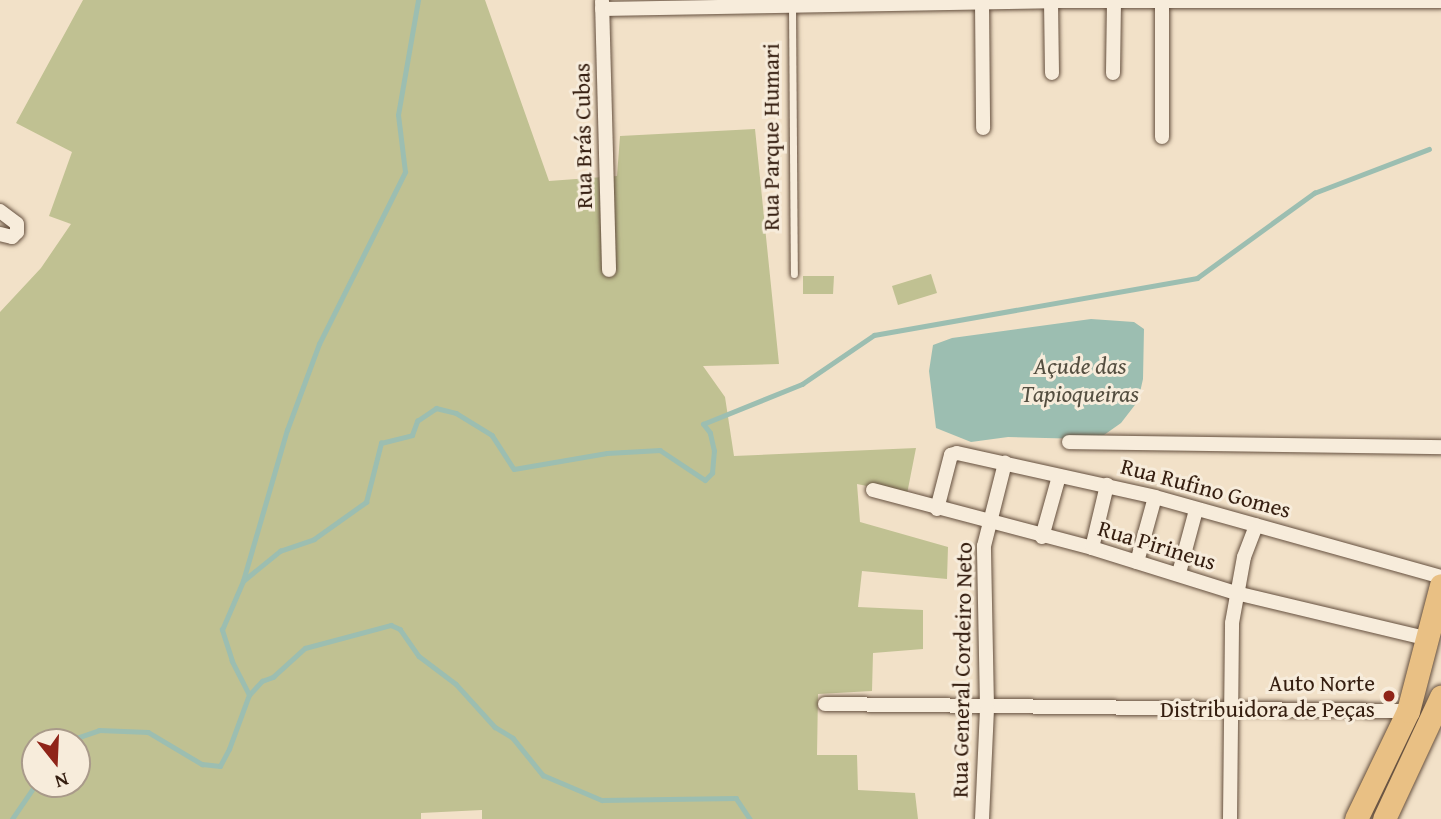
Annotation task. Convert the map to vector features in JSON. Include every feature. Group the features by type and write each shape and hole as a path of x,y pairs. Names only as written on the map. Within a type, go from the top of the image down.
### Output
{"main road":[{"path":"1356,819 1408,711 1441,586"},
{"path":"1384,819 1441,698"}],"street":[{"path":"1051,1 1052,73"},
{"path":"1113,73 1114,1"},
{"path":"1162,1 1162,137"},
{"path":"602,4 1441,1"},
{"path":"982,2 982,128"},
{"name":"Rua Brás Cubas","path":"602,4 609,270"},
{"path":"0,211 17,224 17,232 12,237 0,234"},
{"path":"1069,442 1441,447"},
{"name":"Rua Rufino Gomes","path":"937,509 951,455 957,453 1155,497 1441,577"},
{"name":"Rua General Cordeiro Neto","path":"982,819 987,707 984,546 1005,463"},
{"path":"1042,537 1059,476"},
{"path":"1092,548 1107,485"},
{"name":"Rua Pirineus","path":"873,490 1042,537 1092,548 1236,593 1429,639"},
{"path":"1137,562 1155,497"},
{"path":"1179,573 1196,510"},
{"path":"1230,819 1230,654 1236,593 1256,525"},
{"path":"825,704 1408,711"}],"lane":[{"name":"Rua Parque Humari","path":"792,3 794,274"}],"green space":[{"path":"83,0 485,0 549,181 617,176 620,136 755,129 779,364 703,366 725,397 734,456 916,448 907,494 857,484 860,522 948,547 947,579 862,571 858,607 923,610 923,649 873,653 872,691 818,694 817,755 857,755 858,790 915,793 918,819 482,819 482,810 421,813 421,819 0,819 0,312 41,268 71,224 49,216 72,152 16,123"},
{"path":"931,274 937,293 898,305 892,286"},
{"path":"803,276 834,276 833,294 803,294"}],"water":[{"name":"Açude das Tapioqueiras","path":"1091,319 1134,322 1144,329 1143,379 1138,401 1121,423 1104,435 1085,439 1008,437 971,442 936,428 929,371 933,345 952,338"}],"waterway":[{"path":"91,733 99,730 148,732 202,764 220,766 229,749 249,695 232,661 222,630 243,581 287,430 319,344 405,172 398,115 418,0"},
{"path":"243,581 280,551 314,539 366,502 381,443 412,435 417,421 436,408 456,413 492,435 514,469 607,453 660,450 705,480 712,473 714,451 710,433 703,424 802,384 874,335 1197,278 1314,193 1429,149"},
{"path":"249,695 262,681 273,677 305,648 391,625 400,629 419,656 456,684 495,727 513,738 543,775 602,800 736,798 750,819"},
{"path":"12,819 26,798"}],"place":[{"name":"Auto Norte Distribuidora de Peças","path":"1389,696"}]}
